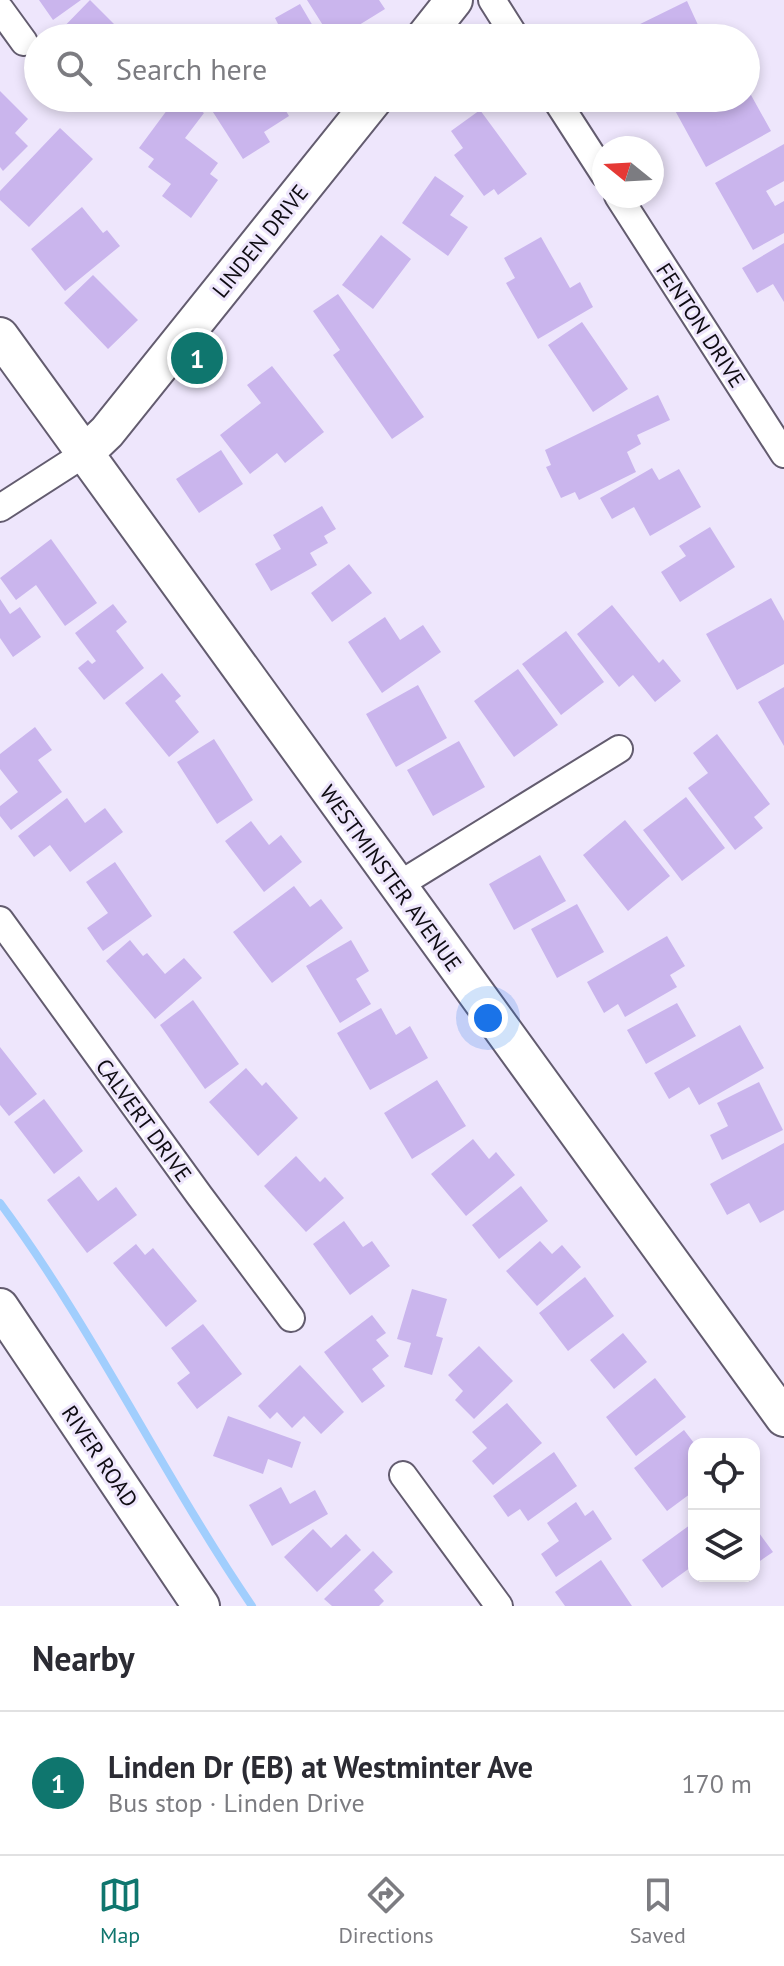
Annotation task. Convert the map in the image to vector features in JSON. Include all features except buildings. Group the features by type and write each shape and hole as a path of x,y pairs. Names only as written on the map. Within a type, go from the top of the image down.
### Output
{"street":[{"path":"435,24 454,0"},
{"path":"492,0 507,24"},
{"path":"0,9 24,42"},
{"name":"LINDEN DRIVE","path":"0,508 84,454 107,432 364,112"},
{"path":"564,112 592,155"},
{"name":"FENTON DRIVE","path":"626,208 784,454"},
{"name":"WESTMINSTER AVENUE","path":"0,336 784,1418"},
{"path":"397,886 619,749"},
{"name":"CALVERT DRIVE","path":"0,920 291,1318"},
{"name":"RIVER ROAD","path":"0,1307 201,1606"},
{"path":"403,1475 499,1606"}],"waterway":[{"path":"0,1203 67,1301 252,1606"}],"place":[{"name":"Linden Dr (EB) at Westminter Ave","path":"197,358"}]}
